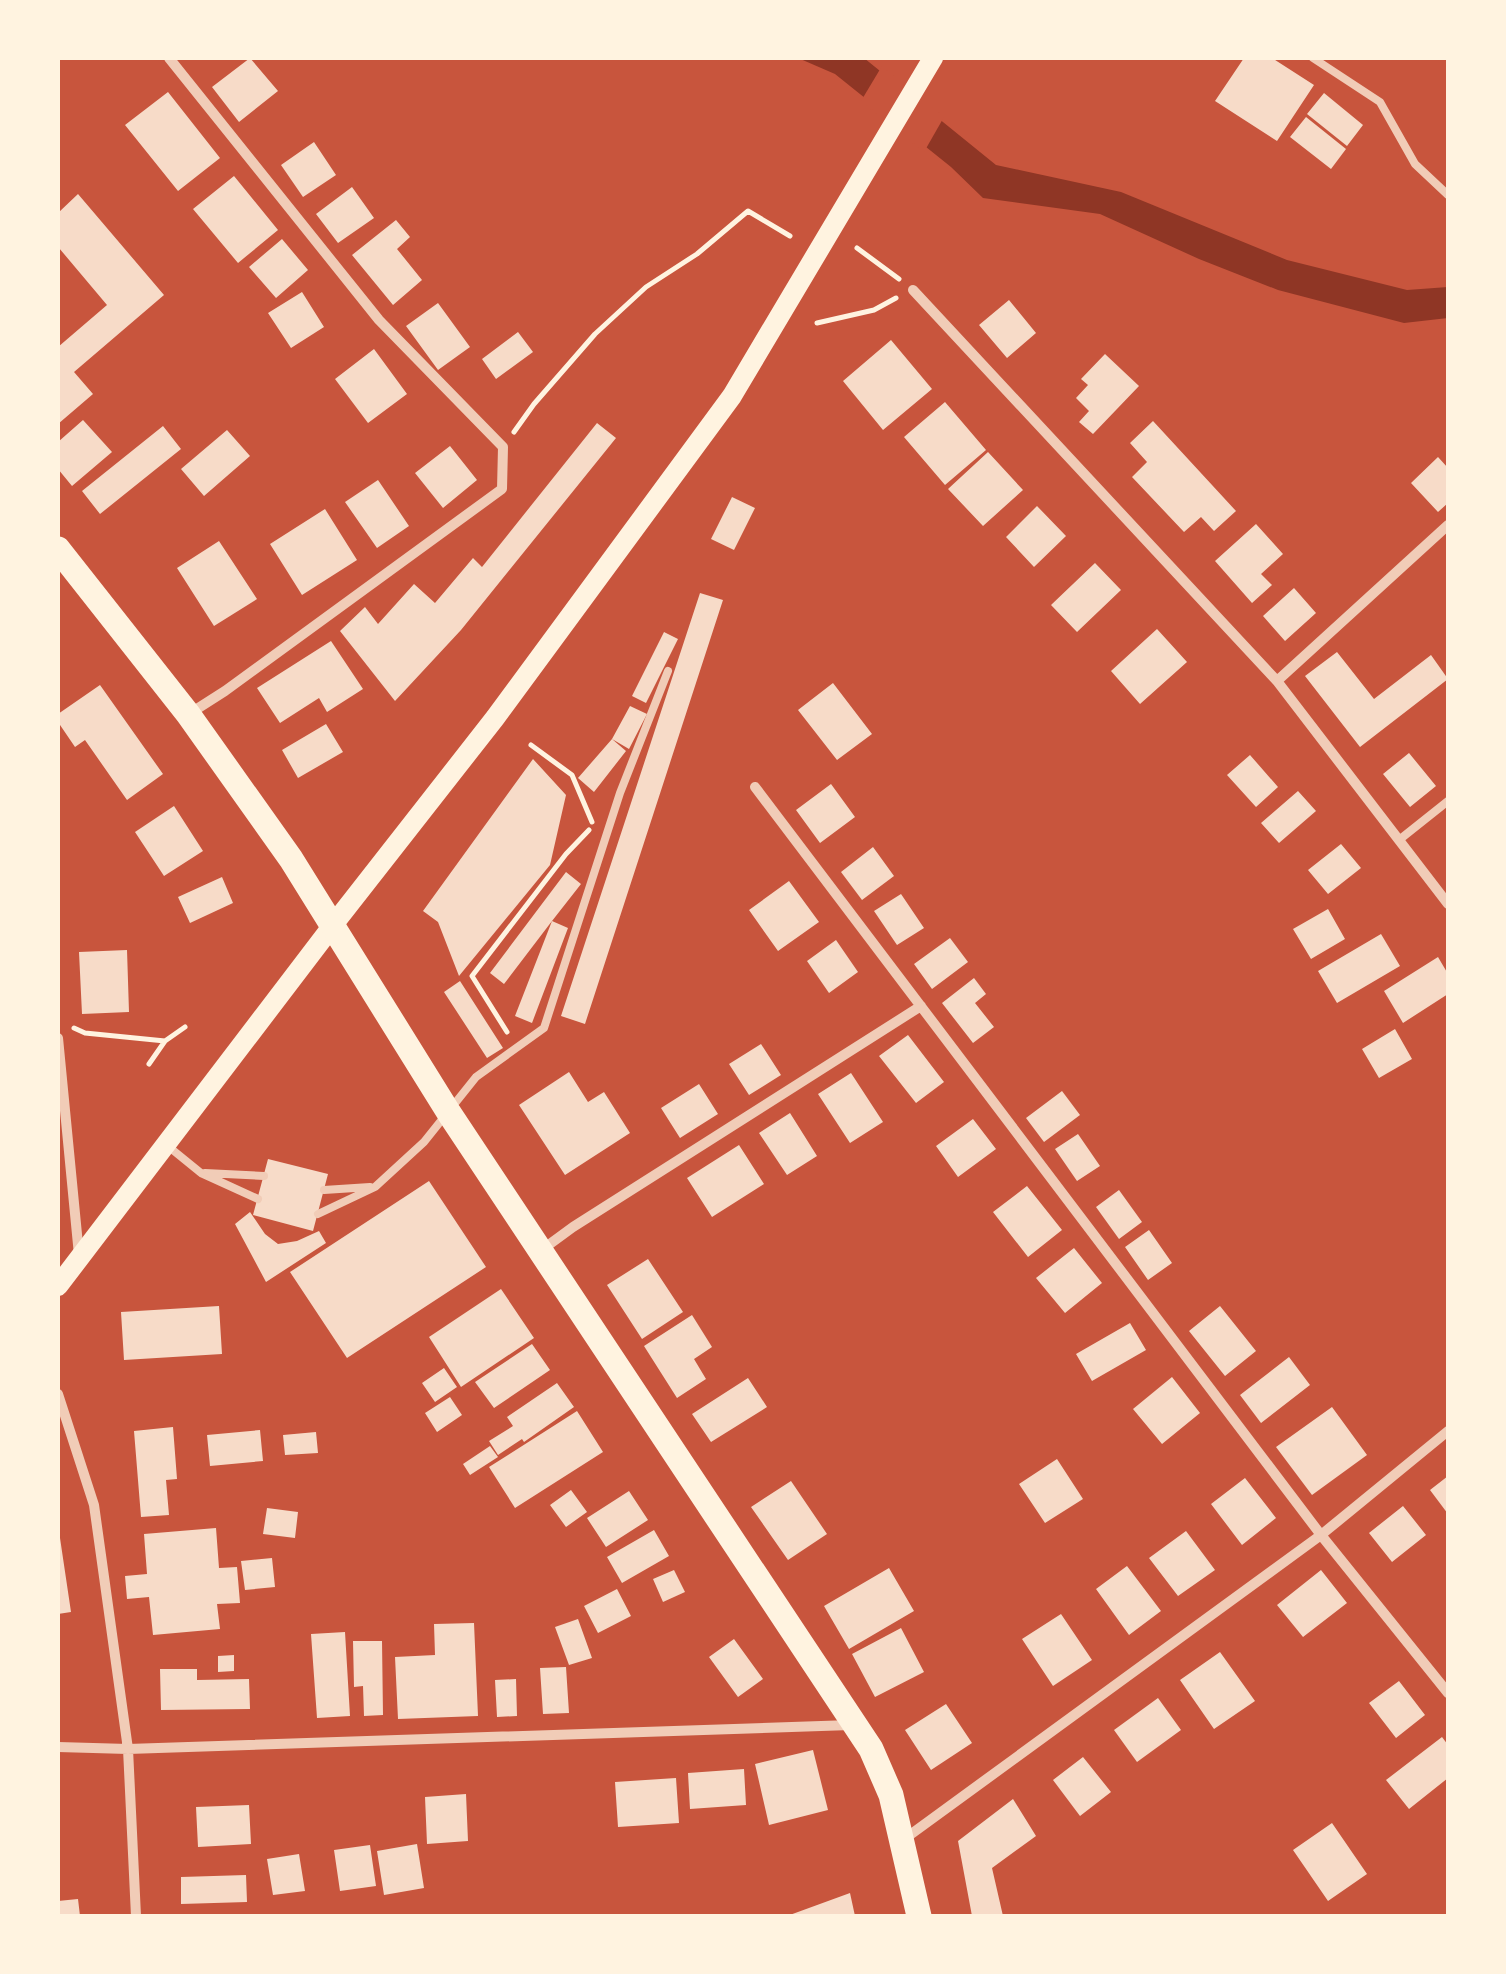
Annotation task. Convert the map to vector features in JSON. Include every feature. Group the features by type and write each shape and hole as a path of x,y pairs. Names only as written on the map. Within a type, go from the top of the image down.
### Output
{"main road":[{"path":"58,1286 495,718 732,396 933,58"},
{"path":"58,548 188,714 291,859 449,1113 856,1725 891,1796 919,1916"}],"street":[{"path":"169,58 378,320 503,446 502,489 188,714"},
{"path":"913,290 1277,681 1448,904"},
{"path":"1277,681 1448,525"},
{"path":"755,787 1321,1535 1448,1693"},
{"path":"541,1250 921,1006"},
{"path":"58,1038 80,1257"},
{"path":"58,1394 94,1505 128,1749 136,1916"},
{"path":"903,1840 1321,1535 1448,1431"},
{"path":"58,1747 128,1749 856,1725"}],"lane":[{"path":"1313,58 1380,102 1415,164 1448,194"},
{"path":"318,1214 375,1186 424,1142 476,1077 544,1028 620,792 668,671"},
{"path":"1399,840 1448,801"},
{"path":"166,1144 200,1173 258,1199"},
{"path":"200,1173 264,1176"},
{"path":"324,1190 375,1186"}],"path":[{"path":"503,446 595,334 646,288 748,211 790,236"},
{"path":"817,322 874,310 913,290 858,248"},
{"path":"531,745 572,775 594,825"},
{"path":"516,1048 472,976 566,854 620,792"},
{"path":"71,1027 85,1033 164,1041"},
{"path":"149,1064 164,1041 185,1027"}],"shaded area":[{"path":"798,58 864,58 996,165 1121,192 1287,260 1407,290 1448,287 1448,318 1404,323 1278,290 1100,214 983,198 951,167 835,74"}],"pier":[{"path":"882,66 944,117 924,152 861,101"}],"building":[{"path":"250,58 278,91 239,122 212,87"},
{"path":"1244,58 1272,58 1314,85 1277,141 1215,101"},
{"path":"168,92 220,158 178,191 125,125"},
{"path":"1324,93 1363,125 1347,146 1307,114"},
{"path":"1306,117 1346,149 1331,169 1290,137"},
{"path":"314,142 336,175 303,197 281,165"},
{"path":"234,176 278,230 238,263 193,209"},
{"path":"352,187 374,218 338,243 316,214"},
{"path":"78,194 164,295 74,372 93,394 58,424 58,347 107,305 58,250 58,213"},
{"path":"396,220 410,237 397,249 422,280 393,305 352,255"},
{"path":"282,239 308,270 276,298 249,267"},
{"path":"302,292 324,327 291,348 268,313"},
{"path":"1009,300 1036,333 1007,358 979,325"},
{"path":"438,303 470,347 438,370 406,326"},
{"path":"518,332 533,352 496,379 482,359"},
{"path":"891,340 932,389 883,430 843,381"},
{"path":"374,349 407,394 368,423 335,379"},
{"path":"1105,354 1139,386 1093,434 1079,422 1089,411 1076,398 1088,385 1081,379"},
{"path":"945,402 986,450 945,485 904,437"},
{"path":"83,420 112,452 72,486 58,469 58,442"},
{"path":"1153,421 1236,511 1214,531 1201,517 1184,532 1132,477 1147,462 1130,443"},
{"path":"597,423 616,438 461,630 395,701 340,631 365,607 378,624 414,584 435,603 473,558 482,567"},
{"path":"163,426 181,449 100,514 82,491"},
{"path":"227,430 250,456 204,496 181,469"},
{"path":"450,446 477,480 443,508 415,473"},
{"path":"988,452 1023,490 983,526 948,489"},
{"path":"1438,457 1448,468 1448,503 1438,512 1411,483"},
{"path":"378,480 409,526 377,548 345,502"},
{"path":"732,497 755,508 734,550 711,539"},
{"path":"1037,506 1066,536 1034,567 1006,537"},
{"path":"325,509 357,560 302,595 270,544"},
{"path":"1256,524 1283,554 1261,574 1272,585 1252,603 1215,561"},
{"path":"219,541 257,599 214,626 177,568"},
{"path":"1095,563 1121,590 1077,632 1051,605"},
{"path":"1294,588 1316,613 1285,641 1263,616"},
{"path":"700,593 723,600 585,1024 561,1016"},
{"path":"1157,629 1187,662 1140,704 1111,671"},
{"path":"664,632 678,639 646,703 632,696"},
{"path":"331,641 363,689 327,712 319,698 280,723 257,688"},
{"path":"1337,652 1374,699 1431,655 1448,679 1360,747 1305,676"},
{"path":"833,683 872,734 837,760 798,710"},
{"path":"100,685 163,774 127,800 85,740 75,747 58,722 58,714"},
{"path":"630,706 647,714 629,749 612,739"},
{"path":"326,724 343,752 298,778 282,750"},
{"path":"612,739 626,751 594,792 578,778"},
{"path":"1409,753 1436,786 1410,807 1383,774"},
{"path":"1250,755 1278,787 1256,807 1227,775"},
{"path":"533,759 566,795 550,865 459,976 438,922 423,911"},
{"path":"831,784 855,817 820,843 796,810"},
{"path":"1298,791 1316,811 1279,843 1261,823"},
{"path":"174,806 203,851 164,876 135,832"},
{"path":"1341,844 1361,868 1328,894 1308,870"},
{"path":"873,847 894,876 862,900 841,872"},
{"path":"566,872 581,884 504,984 490,973"},
{"path":"222,877 233,903 190,923 178,897"},
{"path":"789,881 819,922 778,951 749,910"},
{"path":"901,894 924,928 897,945 874,911"},
{"path":"1328,909 1345,939 1311,959 1293,929"},
{"path":"552,921 568,928 532,1023 515,1016"},
{"path":"1381,934 1400,966 1337,1003 1318,971"},
{"path":"950,938 968,962 932,989 914,964"},
{"path":"836,940 858,972 829,993 807,961"},
{"path":"127,950 129,1012 82,1014 79,952"},
{"path":"1438,957 1448,974 1448,994 1403,1023 1384,991"},
{"path":"974,978 986,994 975,1003 994,1027 973,1043 942,1003"},
{"path":"460,981 503,1048 487,1058 444,992"},
{"path":"1395,1029 1412,1059 1379,1078 1362,1049"},
{"path":"908,1035 944,1082 916,1103 879,1056"},
{"path":"761,1044 781,1075 749,1095 729,1064"},
{"path":"569,1072 588,1102 604,1092 630,1133 565,1175 519,1105"},
{"path":"851,1073 883,1122 850,1143 818,1094"},
{"path":"699,1084 718,1114 680,1138 661,1108"},
{"path":"1062,1091 1080,1115 1044,1142 1026,1118"},
{"path":"790,1113 817,1156 787,1175 759,1133"},
{"path":"973,1119 996,1149 958,1177 936,1146"},
{"path":"1078,1134 1100,1166 1077,1181 1055,1149"},
{"path":"739,1145 764,1184 712,1217 687,1178"},
{"path":"268,1159 328,1174 313,1231 253,1215"},
{"path":"429,1181 486,1267 347,1358 290,1272"},
{"path":"1027,1186 1062,1230 1028,1257 993,1212"},
{"path":"1119,1190 1142,1222 1119,1239 1096,1207"},
{"path":"250,1212 265,1234 278,1244 319,1231 326,1243 266,1282 235,1224"},
{"path":"1149,1230 1172,1263 1148,1280 1125,1247"},
{"path":"1074,1248 1102,1283 1065,1313 1036,1278"},
{"path":"648,1259 683,1312 642,1339 607,1285"},
{"path":"501,1289 534,1338 461,1387 429,1337"},
{"path":"219,1306 222,1354 124,1360 121,1312"},
{"path":"1220,1306 1256,1351 1225,1376 1189,1331"},
{"path":"692,1315 712,1347 694,1359 706,1379 677,1398 644,1346"},
{"path":"1130,1323 1146,1350 1092,1381 1076,1354"},
{"path":"532,1344 550,1370 494,1408 475,1382"},
{"path":"1289,1357 1310,1385 1261,1423 1240,1395"},
{"path":"444,1368 457,1387 435,1402 422,1383"},
{"path":"1172,1377 1200,1413 1162,1444 1133,1409"},
{"path":"748,1378 767,1407 711,1442 692,1414"},
{"path":"557,1383 574,1407 498,1455 489,1441 513,1426 507,1417"},
{"path":"450,1397 462,1415 437,1432 425,1413"},
{"path":"1332,1407 1367,1455 1312,1495 1276,1447"},
{"path":"577,1411 603,1452 515,1508 489,1467"},
{"path":"173,1427 177,1479 166,1480 169,1515 141,1517 134,1431"},
{"path":"260,1430 263,1461 210,1466 207,1435"},
{"path":"316,1432 318,1453 285,1455 283,1435"},
{"path":"490,1446 498,1457 470,1475 463,1464"},
{"path":"1057,1459 1083,1499 1045,1523 1019,1484"},
{"path":"1448,1476 1448,1514 1430,1490"},
{"path":"1245,1478 1276,1518 1242,1545 1211,1504"},
{"path":"791,1481 827,1534 788,1560 751,1507"},
{"path":"571,1490 587,1512 566,1527 550,1505"},
{"path":"629,1491 648,1520 606,1547 587,1518"},
{"path":"1403,1506 1426,1535 1392,1562 1369,1533"},
{"path":"267,1508 298,1512 295,1538 263,1534"},
{"path":"216,1528 219,1568 237,1567 240,1603 217,1604 220,1629 153,1635 149,1597 127,1599 125,1576 147,1574 144,1534"},
{"path":"654,1530 669,1556 622,1583 607,1557"},
{"path":"1186,1531 1215,1570 1178,1596 1149,1558"},
{"path":"58,1538 71,1612 58,1614"},
{"path":"272,1558 275,1587 245,1590 241,1561"},
{"path":"1127,1566 1161,1611 1129,1635 1096,1589"},
{"path":"889,1568 914,1611 849,1649 824,1606"},
{"path":"674,1570 685,1592 663,1602 653,1579"},
{"path":"1321,1570 1347,1603 1303,1637 1277,1605"},
{"path":"617,1589 631,1616 598,1633 584,1606"},
{"path":"1061,1614 1092,1660 1053,1686 1022,1639"},
{"path":"578,1619 592,1658 569,1665 555,1627"},
{"path":"474,1623 478,1716 398,1719 395,1657 435,1655 434,1624"},
{"path":"901,1628 924,1672 875,1697 852,1654"},
{"path":"345,1632 350,1716 317,1718 311,1634"},
{"path":"734,1639 763,1679 738,1697 709,1657"},
{"path":"353,1641 382,1641 383,1715 364,1716 363,1686 354,1687"},
{"path":"1220,1652 1255,1701 1214,1729 1180,1680"},
{"path":"234,1655 234,1671 218,1672 218,1656"},
{"path":"566,1667 569,1713 543,1714 540,1668"},
{"path":"160,1669 197,1669 197,1680 249,1679 250,1709 161,1710"},
{"path":"516,1679 517,1716 497,1717 495,1680"},
{"path":"1399,1681 1425,1715 1396,1738 1369,1703"},
{"path":"1158,1698 1181,1730 1137,1762 1114,1730"},
{"path":"946,1704 972,1743 931,1770 905,1730"},
{"path":"1442,1737 1448,1745 1448,1778 1409,1809 1386,1780"},
{"path":"813,1750 828,1810 769,1825 755,1764"},
{"path":"1083,1757 1111,1792 1080,1816 1053,1780"},
{"path":"744,1769 746,1805 690,1809 688,1773"},
{"path":"676,1778 679,1823 618,1827 615,1782"},
{"path":"466,1794 468,1841 427,1844 425,1797"},
{"path":"1013,1799 1036,1836 992,1868 1003,1916 972,1916 958,1841"},
{"path":"249,1805 251,1844 198,1847 196,1807"},
{"path":"1332,1823 1367,1874 1328,1901 1293,1850"},
{"path":"417,1844 424,1888 384,1895 377,1851"},
{"path":"370,1845 376,1886 340,1891 334,1850"},
{"path":"299,1854 305,1891 273,1895 267,1859"},
{"path":"246,1875 247,1902 181,1904 181,1877"},
{"path":"850,1893 855,1916 787,1916"},
{"path":"78,1899 80,1916 58,1916 58,1901"}]}
